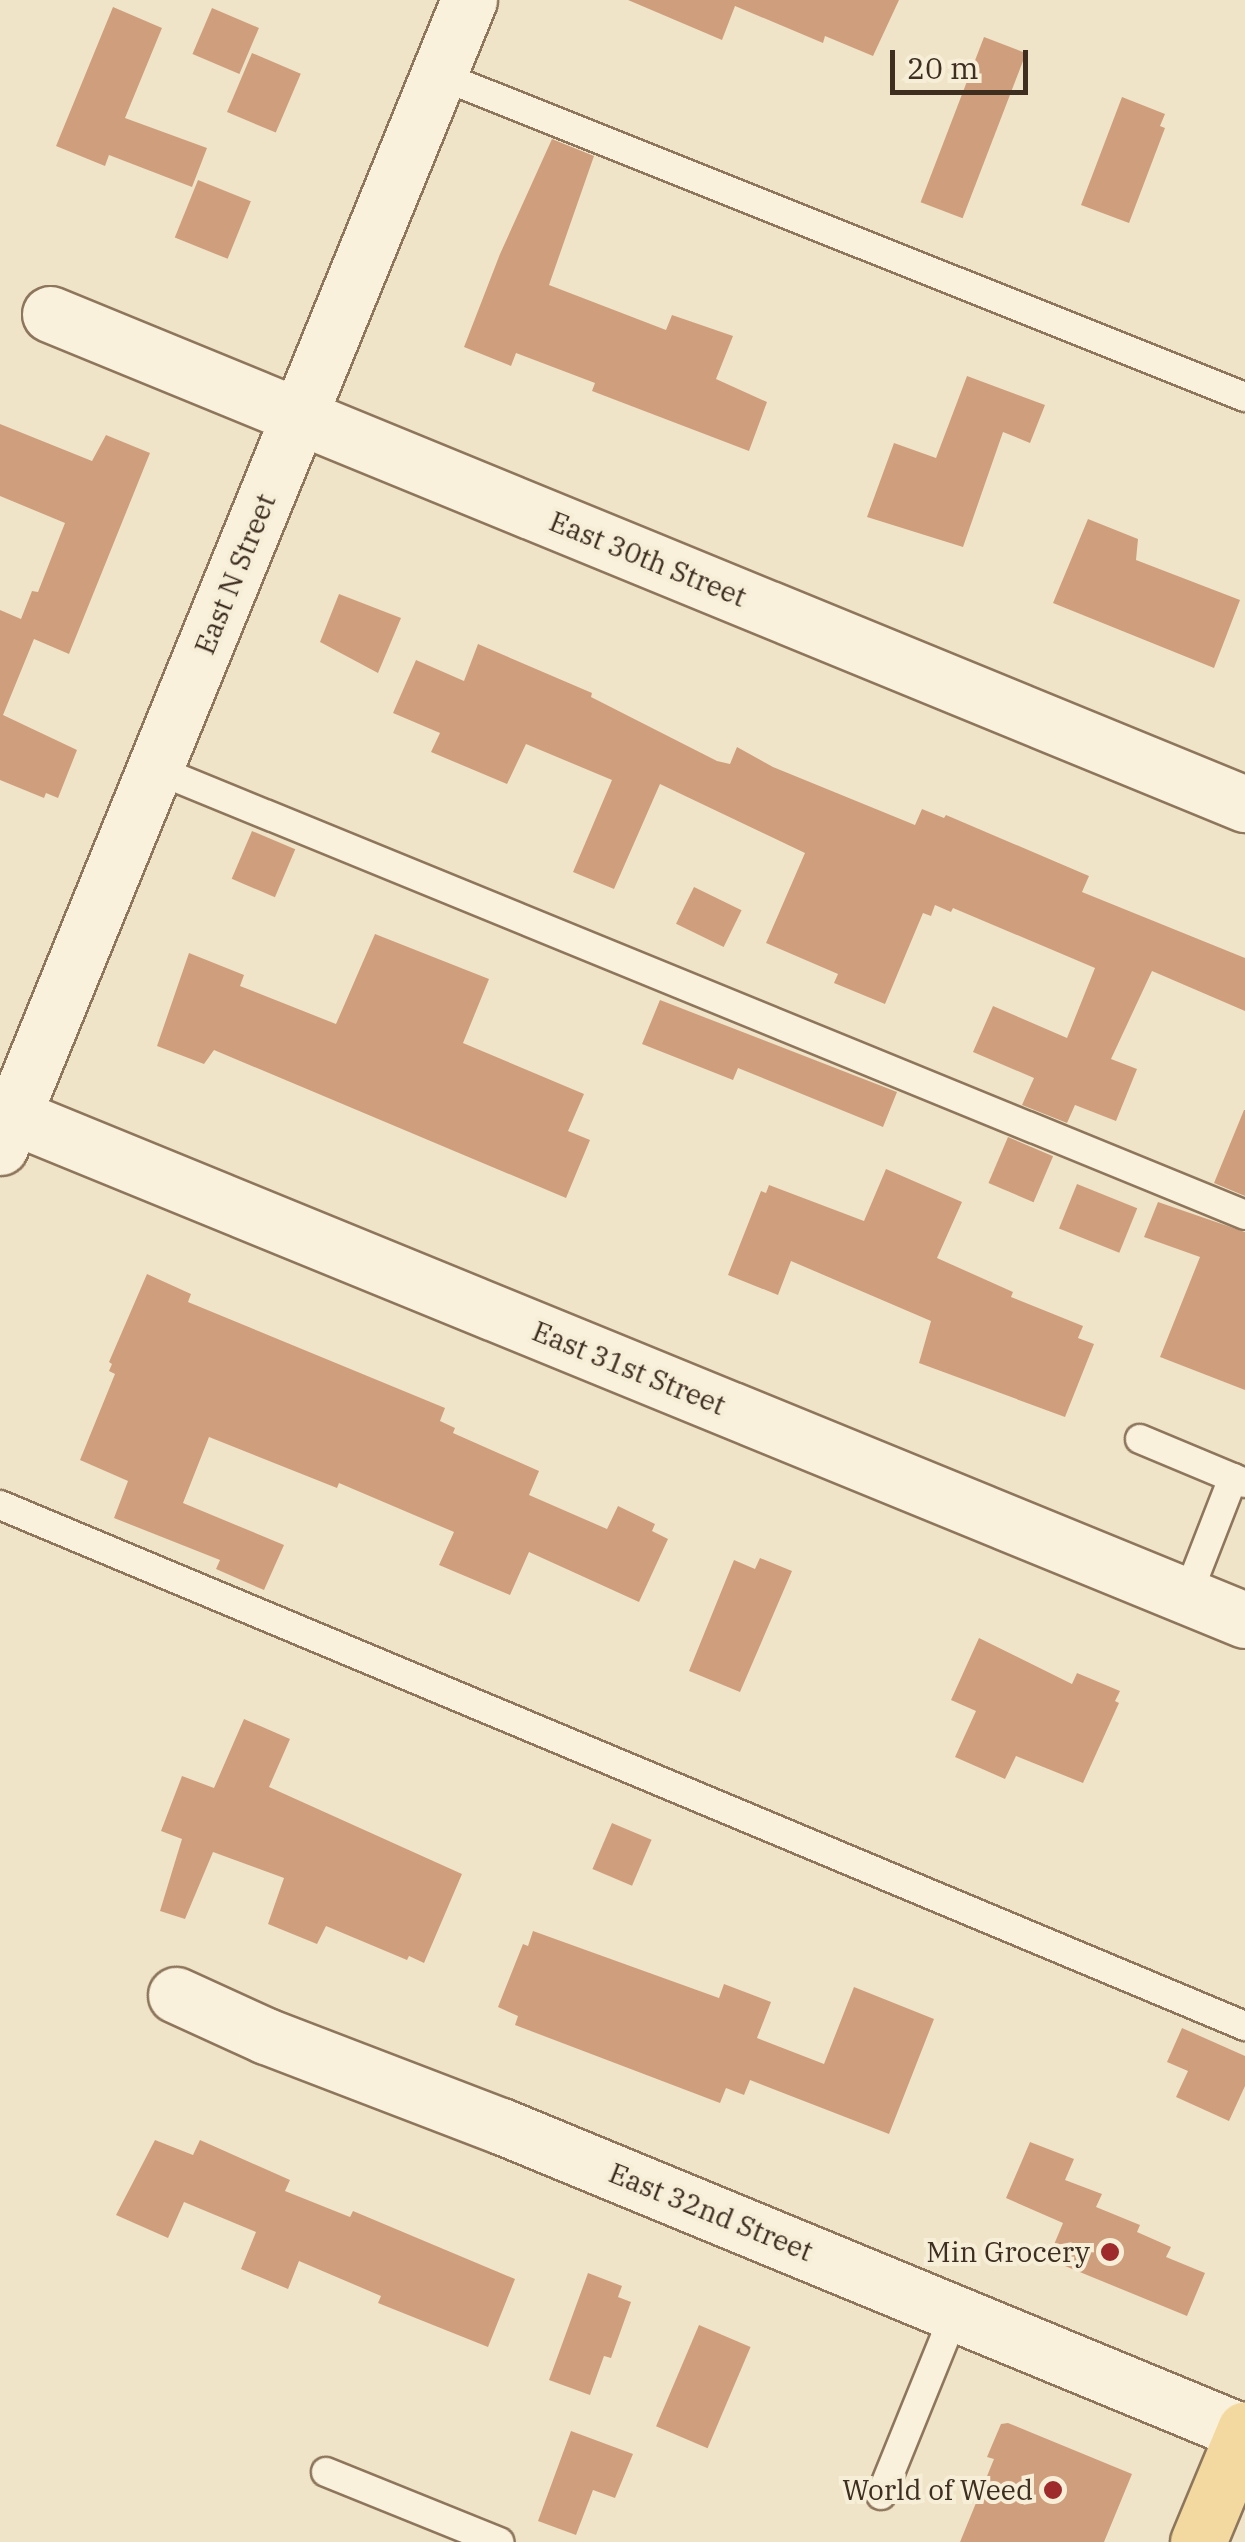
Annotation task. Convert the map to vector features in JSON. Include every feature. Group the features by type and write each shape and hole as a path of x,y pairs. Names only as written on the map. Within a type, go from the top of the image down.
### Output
{"main road":[{"path":"1198,2542 1244,2431"}],"street":[{"name":"East N Street","path":"6,1132 469,0"},
{"name":"East 30th Street","path":"50,314 1245,804"},
{"name":"East 31st Street","path":"6,1132 1245,1620"},
{"name":"East 32nd Street","path":"176,1995 266,2036 502,2126 1244,2431"}],"lane":[{"path":"439,74 1245,397"},
{"path":"155,768 1245,1215"},
{"path":"1140,1439 1239,1480 1187,1596"},
{"path":"0,1506 1245,2026"},
{"path":"881,2495 955,2313"},
{"path":"326,2472 499,2542"}],"building":[{"path":"628,0 899,0 873,56 825,36 823,43 735,6 722,40"},
{"path":"113,7 162,28 125,118 207,148 192,187 109,155 105,166 56,146"},
{"path":"212,8 259,28 239,74 192,54"},
{"path":"984,37 1026,53 963,218 921,202"},
{"path":"252,53 301,74 276,133 227,112"},
{"path":"1122,97 1165,114 1160,126 1165,128 1129,223 1081,205"},
{"path":"552,139 594,156 549,285 666,330 672,315 733,336 716,379 767,402 749,451 592,391 595,383 516,353 511,366 464,347 500,254"},
{"path":"198,180 251,201 228,259 175,237"},
{"path":"967,376 1045,405 1030,443 1003,432 963,547 867,517 894,443 936,458"},
{"path":"0,424 92,461 106,435 150,453 69,654 34,639 3,715 77,750 58,798 46,793 44,798 0,780 0,610 21,619 32,591 38,592 65,523 0,496"},
{"path":"1088,519 1138,539 1136,560 1240,600 1214,668 1053,603"},
{"path":"339,594 401,618 378,673 320,642"},
{"path":"478,644 592,693 591,697 717,761 730,764 737,747 773,767 915,825 922,809 944,818 946,815 1089,876 1082,892 1245,958 1245,1011 1152,971 1111,1059 1137,1069 1116,1121 1075,1105 1067,1123 1022,1105 1034,1078 973,1052 993,1006 1067,1038 1095,968 953,908 951,912 935,905 931,916 923,913 885,1004 834,983 838,974 766,943 805,853 660,784 614,889 573,872 612,780 526,744 507,784 431,752 440,733 393,713 416,660 464,681"},
{"path":"252,831 295,849 275,897 232,879"},
{"path":"694,887 742,910 724,947 676,924"},
{"path":"375,934 489,979 463,1043 584,1094 568,1131 590,1140 566,1198 214,1050 204,1064 157,1046 189,953 244,975 240,986 336,1024"},
{"path":"660,1000 897,1092 883,1127 738,1068 733,1080 642,1044"},
{"path":"1245,1110 1245,1196 1214,1183"},
{"path":"1008,1137 1053,1156 1034,1202 988,1183"},
{"path":"886,1169 962,1202 937,1258 1013,1292 1011,1297 1083,1326 1078,1338 1094,1344 1065,1417 919,1363 931,1321 791,1261 778,1295 728,1275 761,1191 766,1193 769,1185 864,1221"},
{"path":"1077,1184 1137,1208 1119,1253 1059,1229"},
{"path":"1158,1202 1245,1232 1245,1390 1160,1357 1200,1257 1144,1237"},
{"path":"147,1274 191,1294 188,1302 445,1408 440,1421 455,1428 453,1433 539,1471 529,1495 607,1529 618,1506 655,1524 652,1531 668,1539 639,1602 529,1552 510,1595 439,1565 454,1532 339,1483 337,1488 209,1437 183,1503 284,1545 264,1590 216,1569 220,1560 114,1518 128,1481 80,1460 115,1374 109,1371 109,1362"},
{"path":"760,1558 792,1571 740,1692 689,1671 734,1560 755,1569"},
{"path":"979,1638 1072,1684 1077,1673 1120,1691 1115,1701 1119,1703 1083,1783 1016,1756 1005,1779 955,1757 976,1711 951,1700"},
{"path":"244,1719 290,1739 269,1787 462,1874 424,1963 409,1956 407,1960 326,1926 317,1944 268,1924 284,1878 213,1852 185,1919 160,1911 182,1839 161,1831 182,1776 214,1788"},
{"path":"612,1823 652,1840 632,1886 592,1869"},
{"path":"533,1931 719,1998 724,1984 771,2002 757,2038 824,2064 854,1987 934,2019 889,2134 750,2080 744,2095 726,2088 720,2103 515,2025 518,2016 498,2007 523,1944 528,1946"},
{"path":"1182,2028 1245,2056 1245,2086 1229,2121 1176,2097 1188,2071 1167,2062"},
{"path":"155,2140 193,2155 200,2140 290,2180 285,2191 350,2217 353,2211 515,2279 488,2347 378,2303 381,2296 299,2261 288,2289 241,2269 256,2232 184,2202 168,2238 116,2215"},
{"name":"Min Grocery","path":"1030,2142 1074,2159 1065,2180 1102,2194 1096,2207 1140,2225 1137,2232 1171,2247 1166,2257 1205,2273 1187,2316 1048,2259 1063,2223 1006,2198"},
{"path":"588,2273 622,2286 618,2297 631,2302 611,2358 604,2356 590,2395 549,2380"},
{"path":"699,2325 751,2347 708,2448 656,2426"},
{"name":"World of Weed","path":"1008,2423 1132,2474 1104,2542 960,2542 994,2459 987,2457 1001,2424"},
{"path":"571,2431 633,2454 615,2498 593,2490 576,2535 538,2521"}],"place":[{"name":"Min Grocery","path":"1110,2252"},
{"name":"World of Weed","path":"1053,2490"}]}
